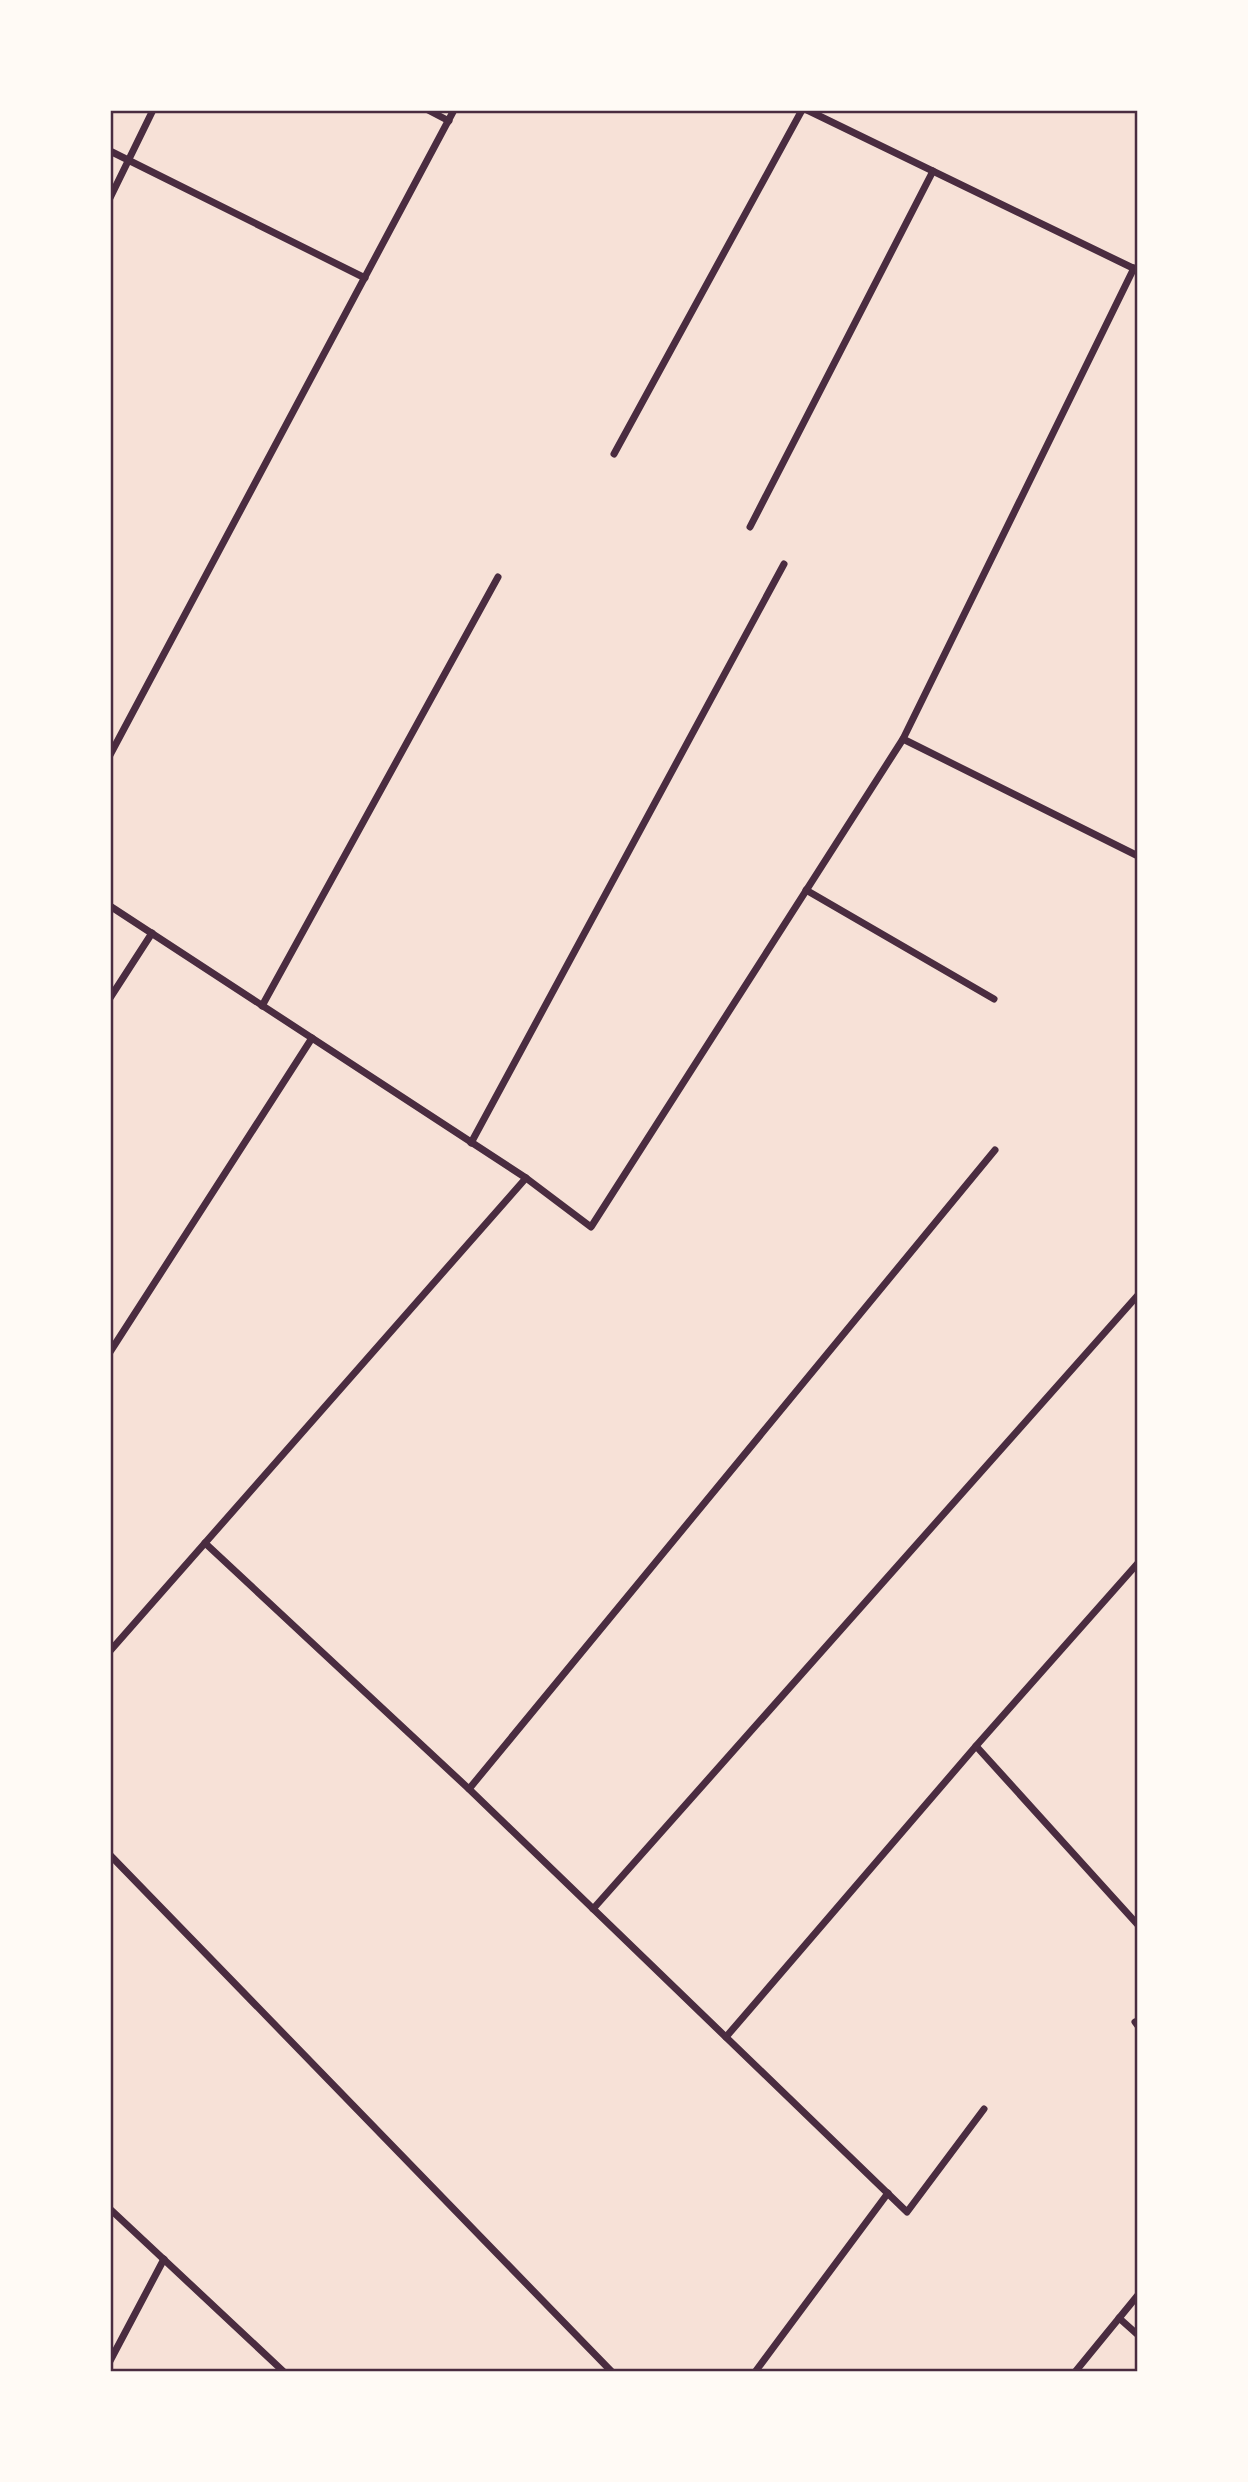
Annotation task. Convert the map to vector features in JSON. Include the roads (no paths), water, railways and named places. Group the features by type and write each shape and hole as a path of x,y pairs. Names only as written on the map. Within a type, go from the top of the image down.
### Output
{"street":[{"path":"110,198 152,110"},
{"path":"428,110 449,121"},
{"path":"110,755 454,110"},
{"path":"110,906 526,1178 591,1227 903,738 1136,269 805,110 614,454"},
{"path":"110,151 365,278"},
{"path":"750,527 933,171"},
{"path":"471,1143 783,564"},
{"path":"262,1006 498,577"},
{"path":"903,738 1138,856"},
{"path":"806,890 994,999"},
{"path":"110,998 152,933"},
{"path":"110,1352 312,1038"},
{"path":"469,1789 995,1150"},
{"path":"110,1651 526,1178"},
{"path":"593,1909 1138,1295"},
{"path":"205,1543 469,1789 907,2212 984,2109"},
{"path":"726,2037 976,1746 1138,1563"},
{"path":"976,1746 1138,1925"},
{"path":"110,1855 612,2372"},
{"path":"755,2372 888,2193"},
{"path":"110,2209 284,2372"},
{"path":"110,2361 113,2348 164,2259"},
{"path":"1075,2372 1138,2295"},
{"path":"1119,2318 1138,2335"}]}
